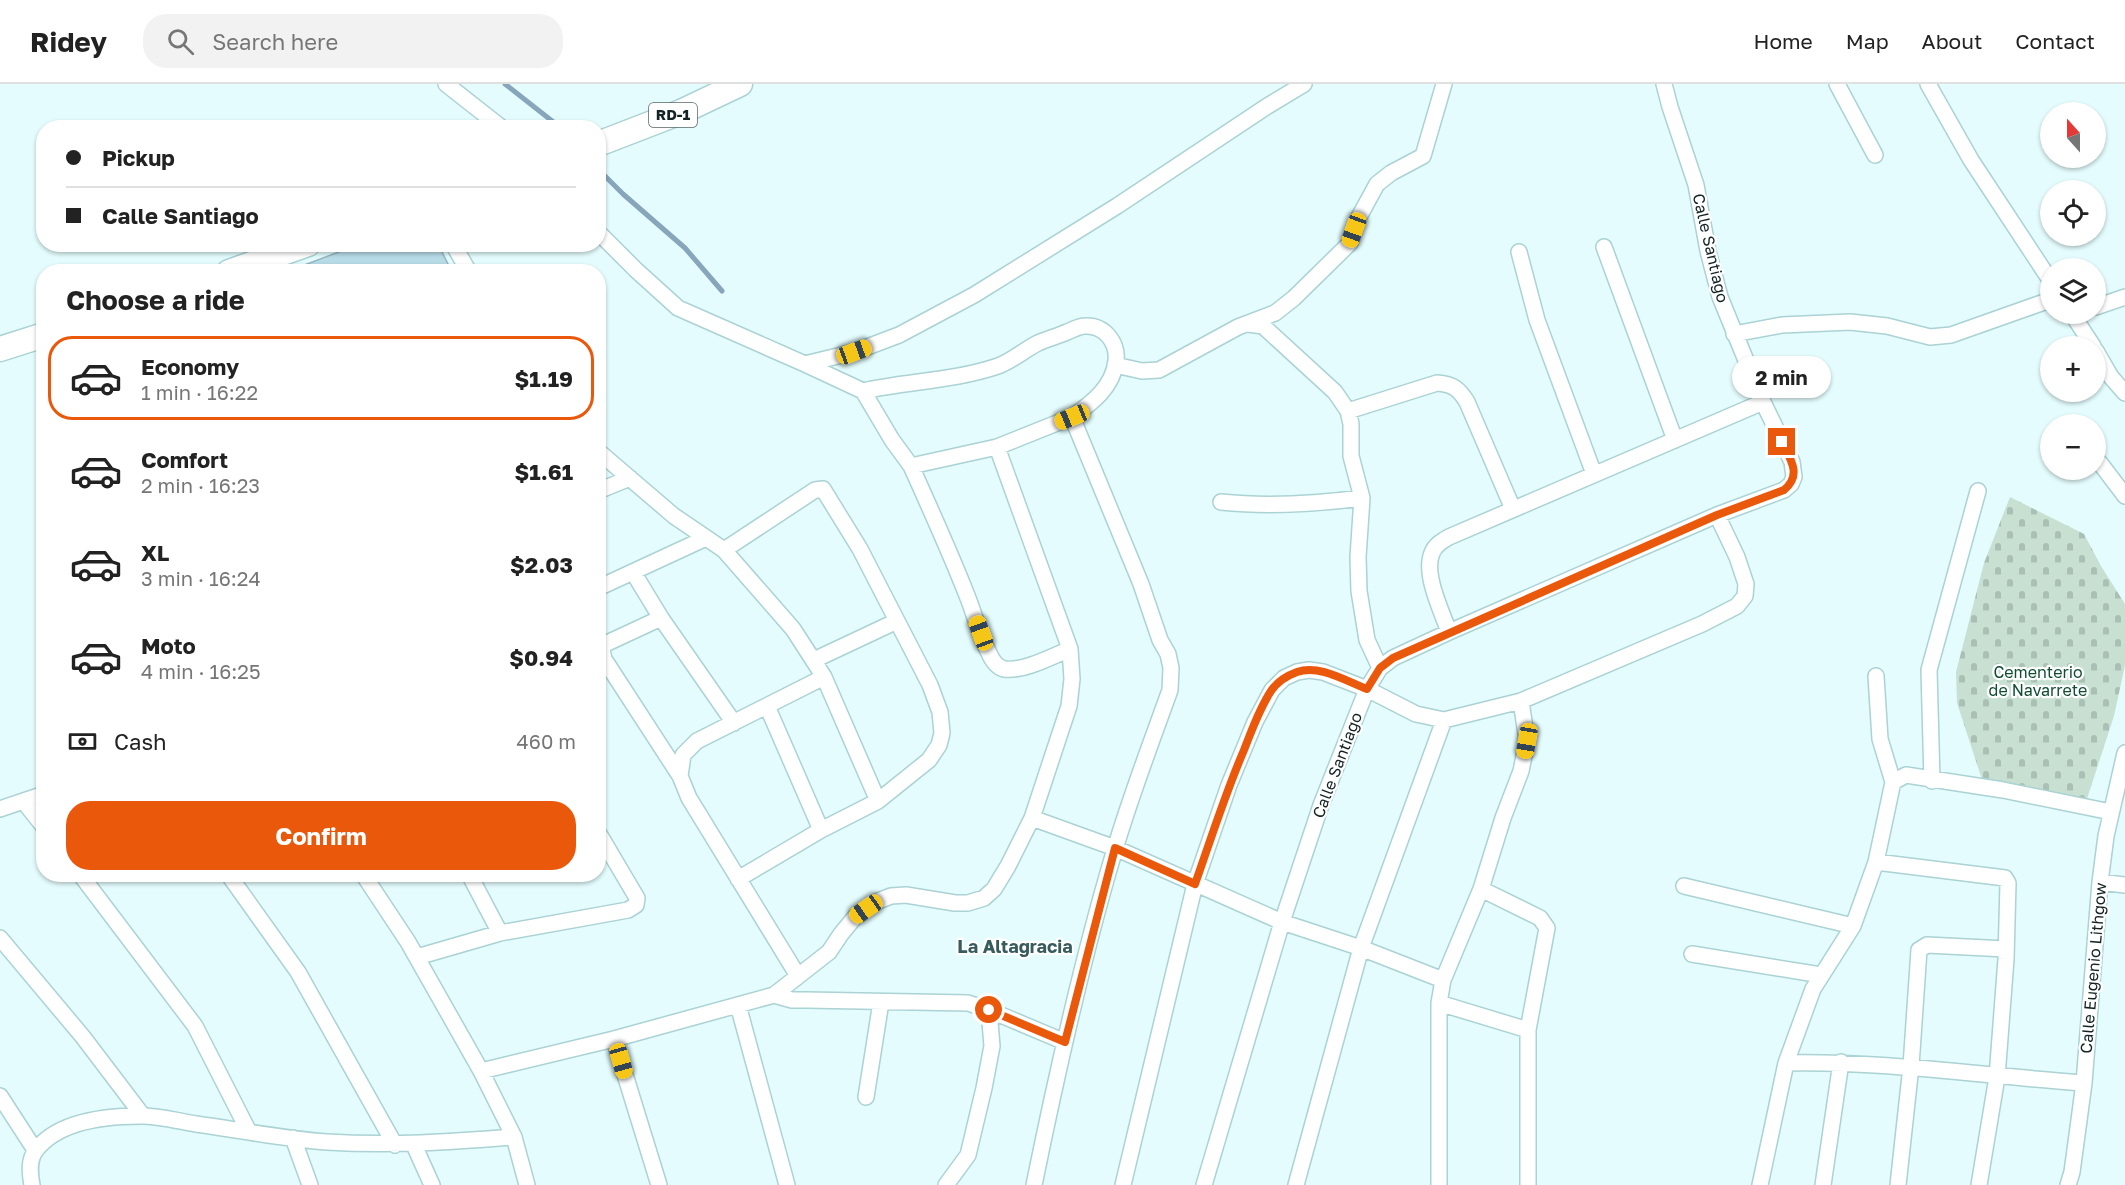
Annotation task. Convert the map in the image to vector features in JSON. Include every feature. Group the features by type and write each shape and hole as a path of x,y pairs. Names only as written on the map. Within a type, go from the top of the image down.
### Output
{"main road":[{"name":"RD-1","path":"606,141 681,112 740,84"},
{"path":"252,264 285,252"},
{"path":"0,349 36,337"}],"street":[{"path":"446,84 492,120"},
{"path":"805,364 854,352 899,335 974,294 1117,206 1304,84"},
{"path":"1115,365 1142,371 1159,370 1238,327 1275,313 1294,298 1350,243 1359,217 1377,184 1391,173 1423,156 1444,84"},
{"name":"Calle Santiago","path":"1204,1185 1282,922 1321,805 1367,689 1380,668 1393,658 1449,632 1717,515 1784,490 1791,484 1794,477 1792,462 1763,402 1720,297 1708,251 1696,185 1664,84"},
{"path":"1838,84 1875,155"},
{"path":"1928,84 1971,160 2040,265"},
{"path":"606,240 678,308 863,391 892,440 911,466 938,524 988,653 994,663 1004,669 1017,668 1070,649"},
{"path":"1604,247 1675,440"},
{"path":"1519,252 1537,320 1594,474"},
{"path":"2106,304 2125,297"},
{"path":"1734,334 1782,325 1850,322 1887,326 1930,337 1951,335 2040,304"},
{"path":"1248,324 1263,326 1335,392 1348,411 1351,424 1351,456 1362,498 1358,557 1359,591 1366,640 1380,668"},
{"path":"863,391 896,384 968,375 1001,365 1038,343 1084,326 1100,329 1111,338 1117,351 1115,365 1106,387 1092,403 1072,417 997,447 911,466"},
{"path":"2106,368 2125,393"},
{"path":"1348,411 1437,383 1458,389 1467,402 1513,509"},
{"path":"1449,632 1431,581 1429,563 1438,544 1513,509 1763,402"},
{"path":"1034,1185 1047,1116 1115,848 1170,690 1171,668 1141,584 1072,417"},
{"path":"481,1071 614,1039 774,995 829,952 855,917 878,901 891,896 906,895 968,903 984,898 994,889 1032,818 1070,706 1072,679 1070,649 997,447"},
{"path":"606,458 674,516 724,550 793,628 824,677 878,801"},
{"path":"2106,472 2125,496"},
{"path":"606,488 630,478"},
{"path":"724,550 815,490 823,489 860,549 930,685 940,712 942,733 939,744 929,760 878,801 821,830 738,879"},
{"path":"1932,781 1929,670 1978,491"},
{"path":"1221,502 1251,505 1311,504 1362,498"},
{"path":"1123,1185 1195,884 1229,785 1255,722 1272,690 1284,678 1297,672 1309,670 1323,672 1367,689 1416,714 1444,720 1521,701 1702,624 1737,606 1745,596 1746,584 1737,557 1717,515"},
{"path":"606,584 706,538"},
{"path":"633,572 661,618 734,723"},
{"path":"606,644 661,618"},
{"path":"814,660 897,621"},
{"path":"606,662 680,776 689,798 798,976"},
{"path":"1761,1185 1786,1063 1814,989 1854,926 1876,862 1893,782 1880,739 1876,676"},
{"path":"680,776 683,755 698,741 824,677"},
{"path":"1439,1185 1439,1003 1443,980 1481,889 1503,818 1521,771 1527,741 1521,701"},
{"path":"767,706 821,830"},
{"path":"1296,1185 1361,948 1444,720"},
{"name":"Calle Eugenio Lithgow","path":"2068,1185 2072,1172 2084,1083 2100,882 2111,812 2125,753"},
{"path":"1893,782 1906,775 1932,781 2003,790 2111,812"},
{"path":"0,809 36,797"},
{"path":"24,802 36,817"},
{"path":"1032,818 1115,848 1282,922 1361,948 1443,980"},
{"path":"417,957 500,933 628,910 636,905 637,898 606,845"},
{"path":"1876,862 2005,878 2008,883 1997,1077 1979,1185"},
{"path":"86,882 195,1026 249,1132"},
{"path":"234,882 298,972 395,1145"},
{"path":"368,882 417,957 481,1071 514,1137 527,1185"},
{"path":"473,882 500,933"},
{"path":"2100,882 2125,885"},
{"path":"1684,886 1854,926"},
{"path":"1481,889 1540,918 1547,928 1528,1030 1528,1185"},
{"path":"0,938 83,1037 143,1116"},
{"path":"1898,1185 1911,1066 1919,950 1927,945 2006,949"},
{"path":"1692,954 1821,975"},
{"path":"774,995 792,1000 968,1003 1065,1042"},
{"path":"866,1097 881,1002"},
{"path":"1439,1003 1528,1030"},
{"path":"738,1005 786,1185"},
{"path":"946,1185 968,1155 992,1046 989,1010"},
{"path":"614,1039 659,1185"},
{"path":"1786,1063 1841,1062 1911,1066 1997,1077 2084,1083"},
{"path":"1823,1185 1841,1062"},
{"path":"0,1096 35,1150"},
{"path":"32,1185 31,1162 35,1150 51,1136 78,1124 104,1118 143,1116 293,1138 395,1145 514,1137"},
{"path":"293,1138 310,1185"},
{"path":"414,1144 432,1185"}],"green space":[{"name":"Cementerio de Navarrete","path":"2010,497 2084,534 2125,604 2125,665 2114,716 2083,811 1987,795 1957,703 1956,672 1984,563"}],"building":[{"path":"339,252 442,252 448,264 307,264"}],"waterway":[{"path":"505,84 551,120"},
{"path":"606,177 685,248 722,291"}],"district":[{"name":"La Altagracia","path":"1015,947"}],"route":[{"path":"989,1010 1065,1042 1115,848 1195,884 1229,785 1255,722 1272,690 1284,678 1309,670 1323,672 1367,689 1380,668 1393,658 1717,515 1784,490 1791,484 1794,470 1782,442"}]}
